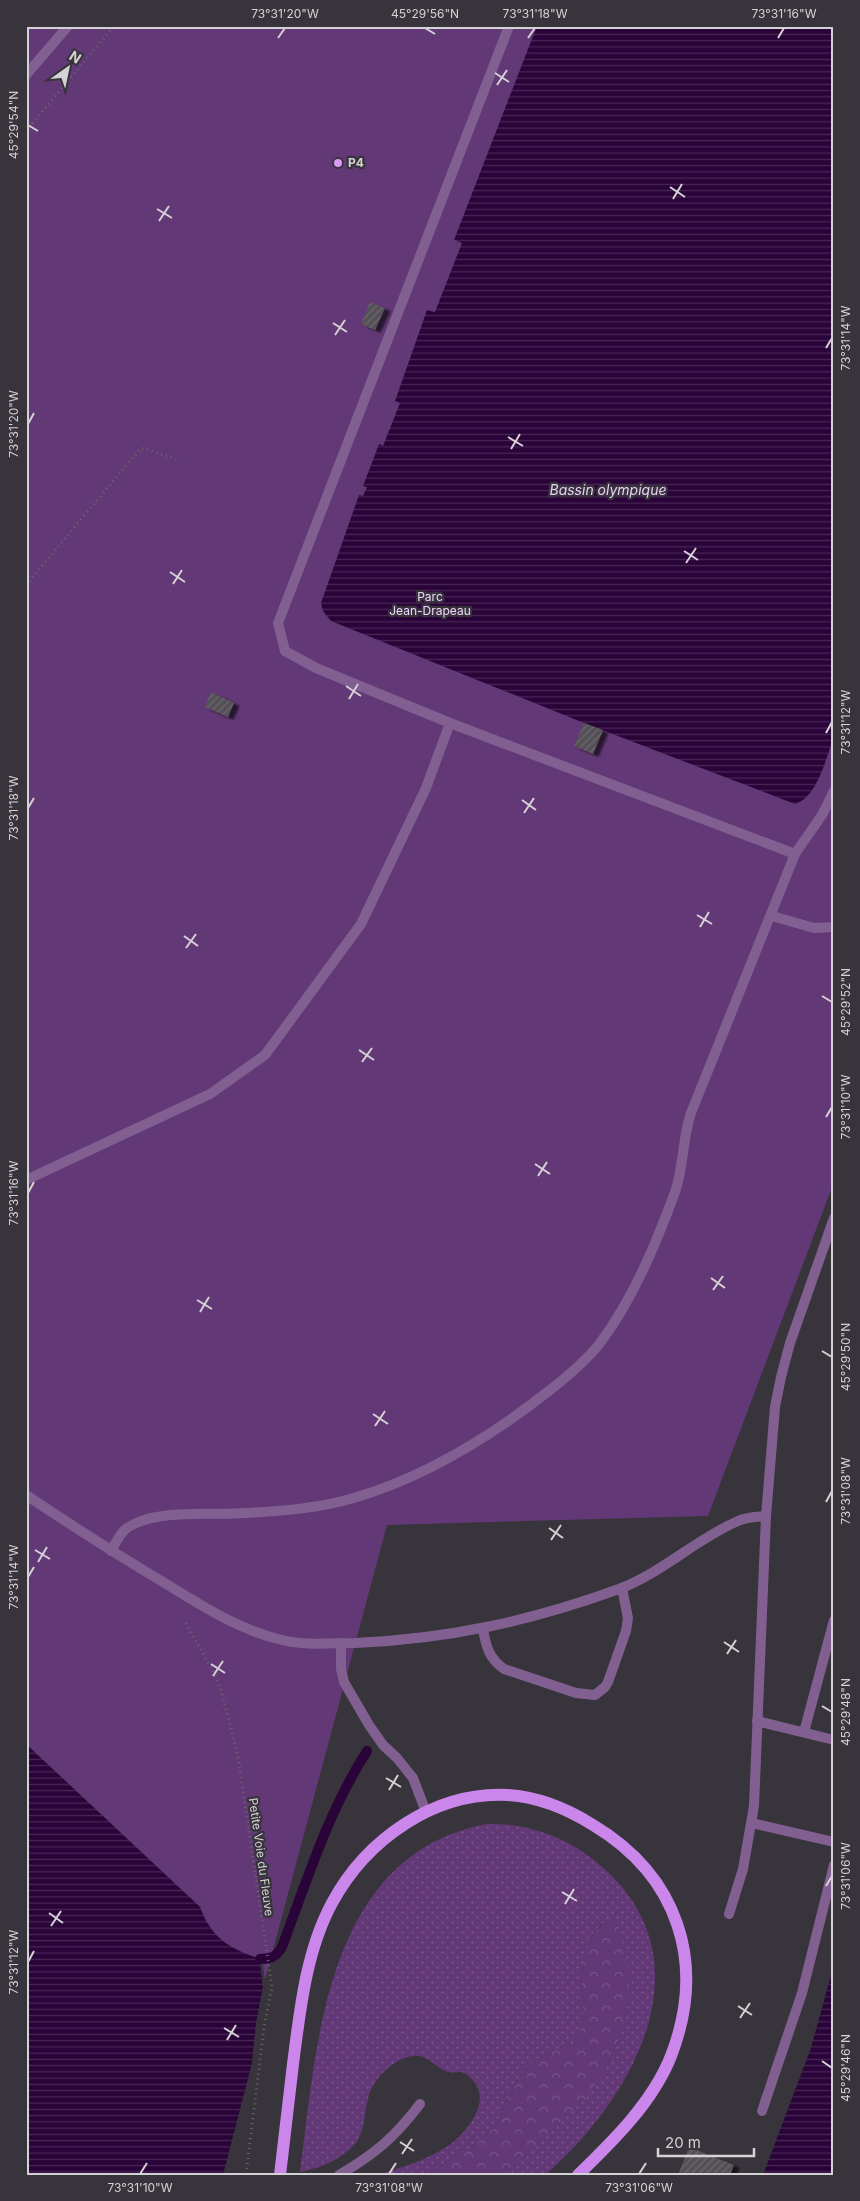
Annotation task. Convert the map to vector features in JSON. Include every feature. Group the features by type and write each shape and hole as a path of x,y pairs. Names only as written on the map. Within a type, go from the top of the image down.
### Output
{"main road":[{"path":"280,2175 299,2016 305,1983 320,1930 331,1905 357,1865 374,1847 394,1831 426,1812 459,1800 483,1795 508,1795 548,1802 582,1818 618,1841 647,1869 669,1902 678,1930 686,1969 686,1997 670,2058 641,2104 578,2175"}],"street":[{"path":"26,75 68,26"},
{"path":"509,26 278,623 285,650 316,668 450,723 795,854"},
{"path":"26,1180 210,1094 265,1055 361,924 426,788 450,723"},
{"path":"111,1551 128,1528 151,1519 299,1508 355,1498 385,1488 428,1468 503,1424 533,1404 587,1358 623,1308 666,1214 681,1170 690,1113 772,916 795,854 822,815 834,791"},
{"path":"772,916 814,928 834,927"},
{"path":"729,1914 743,1869 754,1806 766,1516 780,1377 802,1305 834,1218"},
{"path":"26,1496 204,1608 280,1640 298,1643 384,1642 482,1629 574,1606 622,1588 739,1520 766,1516"},
{"path":"482,1629 489,1655 494,1662 504,1669 576,1693 595,1695 608,1682 626,1631 628,1618 622,1588"},
{"path":"804,1732 834,1620"},
{"path":"341,1643 341,1669 344,1682 382,1745 397,1758 413,1778 426,1812"},
{"path":"757,1721 834,1740"},
{"path":"752,1823 834,1842"},
{"path":"762,2111 802,1993 834,1865"},
{"path":"339,2175 367,2158 390,2140 420,2104"}],"path":[{"path":"26,131 114,26"},
{"path":"26,585 141,448 176,459"},
{"name":"Petite Voie du Fleuve","path":"195,1638 216,1675 230,1723 272,1987 266,2016 246,2175"}],"green space":[{"name":"Parc Jean-Drapeau","path":"26,26 834,26 834,1182 708,1516 387,1525 263,1987 242,1953 227,1945 205,1922 200,1907 26,1744"},
{"path":"487,1824 503,1824 534,1829 576,1847 601,1866 634,1903 651,1943 655,1985 647,2027 630,2069 606,2108 577,2144 545,2175 504,2175 603,2074 618,2041 628,2002 603,1923 593,1933 581,1972 583,2020 579,2035 566,2045 535,2060 522,2073 505,2103 497,2125 480,2141 426,2175 377,2175 437,2153 452,2143 473,2120 480,2101 479,2092 469,2076 461,2072 444,2070 423,2057 412,2056 398,2061 391,2066 374,2085 368,2099 360,2135 354,2145 329,2163 300,2172 314,2067 324,2013 340,1960 362,1913 392,1873 433,1842"},
{"path":"609,1919 614,1919 622,1941 630,1976 628,2002 618,2041 603,2074 585,2099 504,2175 426,2175 480,2141 497,2125 505,2103 522,2073 535,2060 566,2045 579,2035 583,2020 581,1972 593,1933"}],"water":[{"name":"Bassin olympique","path":"537,26 834,26 834,737 815,785 803,800 795,804 584,723 331,621 323,611 321,603 359,495 363,496 367,487 363,486 379,444 383,446 400,403 395,401 427,310 435,312 462,243 454,240"},
{"path":"26,1744 200,1907 216,1935 239,1951 260,1959 263,1987 256,2024 252,2063 223,2175 26,2175"},
{"path":"834,1964 834,2175 763,2175 811,2048"}],"pier":[{"path":"259,1956 262,1959 266,1987 258,2024 255,2064 251,2076 256,2024 263,1987"}],"building":[{"path":"370,302 385,308 375,330 361,324"},
{"path":"211,692 234,703 228,717 205,707"},
{"path":"584,723 603,730 593,754 574,746"},
{"path":"689,2147 734,2165 730,2175 678,2175"}],"waterway":[{"path":"260,1959 273,1957 282,1947 330,1822 353,1774 367,1751"}],"place":[{"name":"P4","path":"338,163"}]}
